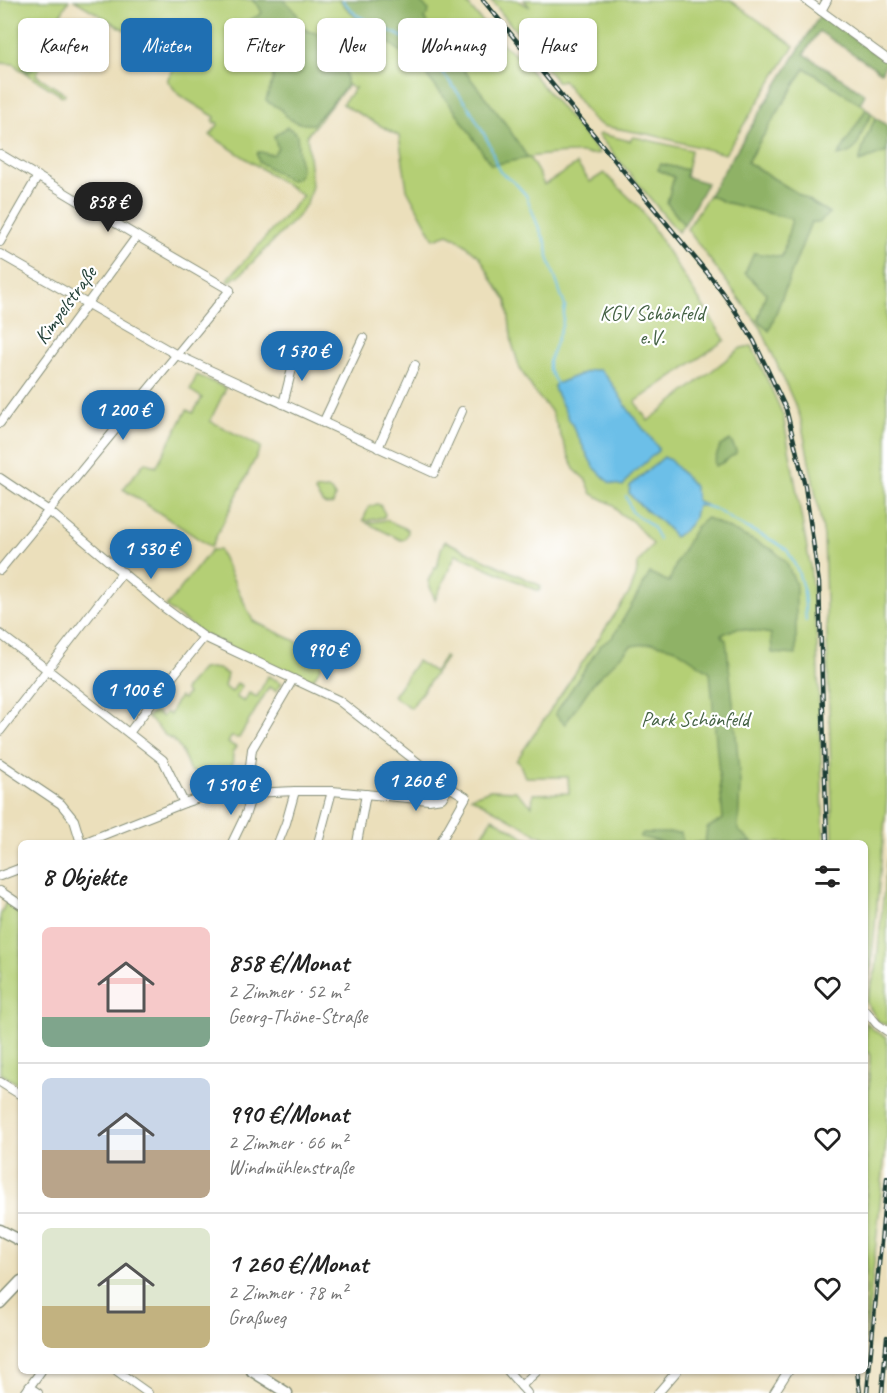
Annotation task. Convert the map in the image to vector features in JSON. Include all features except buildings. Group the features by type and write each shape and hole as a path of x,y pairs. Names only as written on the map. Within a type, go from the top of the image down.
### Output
{"main road":[{"path":"0,1230 18,1239"},
{"path":"0,1303 18,1284"},
{"path":"257,1374 287,1393"}],"street":[{"path":"806,0 887,59"},
{"path":"820,11 828,0"},
{"path":"0,153 230,290 0,570"},
{"path":"0,242 38,176"},
{"name":"Kimpelstraße","path":"0,423 137,236"},
{"path":"0,254 177,355 434,473 462,411"},
{"path":"323,423 363,338"},
{"path":"283,404 296,353"},
{"path":"378,448 415,365"},
{"path":"0,478 49,511 162,606 204,637 338,700 449,787 466,797 442,840"},
{"path":"0,731 123,572"},
{"path":"0,634 163,760 184,803"},
{"path":"129,733 204,637"},
{"path":"233,840 250,801 252,749 293,679"},
{"path":"0,764 62,804 74,820 81,840"},
{"path":"90,840 208,795 332,791 429,800 442,798 449,787"},
{"path":"279,840 295,791"},
{"path":"319,840 332,791"},
{"path":"358,840 366,794"},
{"path":"0,876 18,869"},
{"path":"0,891 18,903"},
{"path":"868,1013 877,1024 887,1030"},
{"path":"0,1082 18,1093"},
{"path":"38,1393 27,1390 39,1374"},
{"path":"121,1374 148,1393"},
{"path":"511,1374 524,1390 535,1374"},
{"path":"658,1393 674,1374"},
{"path":"774,1393 786,1374"}],"green space":[{"path":"0,0 69,0 59,18 18,18 18,68 14,64 0,63"},
{"name":"Park Schönfeld","path":"74,0 464,0 479,18 398,18 398,72 507,72 507,48 519,58 519,72 531,72 599,153 563,153 529,157 544,185 577,164 590,182 604,173 640,208 725,340 635,402 648,421 741,348 752,346 783,415 810,565 817,643 824,840 548,840 471,797 490,790 515,791 532,806 533,794 569,793 568,777 525,777 519,762 516,761 630,592 638,563 653,544 632,521 619,513 614,505 592,494 586,480 574,469 551,411 536,394 520,369 512,343 507,301 480,257 448,234 434,239 407,189 399,136 342,104 356,87 354,89 348,85 307,135 312,186 307,203 297,217 238,277 236,276 230,282 227,280 303,196 210,135 218,125 217,122 214,123 215,117 179,95 167,80 172,72 212,72 212,18 121,18 121,28 109,21 109,18 104,18"},
{"path":"252,0 284,0 299,18 254,18 262,13"},
{"path":"339,0 417,0 429,10 425,18 398,18 398,50 386,41 386,18 357,18"},
{"path":"491,0 517,0 530,7 524,0 730,0 794,46 725,154 652,135 603,126 593,120 563,80 557,82 549,72 597,72 597,18 519,18 519,35"},
{"path":"820,15 887,62 881,72 819,31 804,54 865,94 860,104 805,68 747,162 829,213 819,223 811,222 769,331 758,320 766,293 745,273 754,253 782,257 792,219 724,202 709,195"},
{"path":"305,29 317,33 317,72 345,72 346,87 313,124 302,124 291,120 266,100 273,79 273,72 305,72"},
{"path":"805,68 863,105 887,126 887,798 871,967 868,977 868,840 833,840 824,536 800,416 761,328 687,229 709,195 724,202 793,219 782,257 766,293 758,320 769,331 811,221 829,213 747,162"},
{"path":"24,72 38,72 36,75 65,94 62,96"},
{"path":"424,72 465,72 503,120 528,158 491,165 456,112"},
{"path":"866,109 872,114 854,150 838,156"},
{"path":"876,118 887,126 887,152 859,162 866,139"},
{"path":"287,127 297,135 300,168 299,175 289,180 259,162 257,155 258,152 274,154 278,148 274,137"},
{"path":"598,135 630,141 633,137 639,138 691,150 687,170 661,164 658,170 674,177 667,203 684,225 678,232"},
{"path":"661,164 687,170 686,177 707,183 684,225 667,203 674,177 658,170"},
{"path":"197,375 226,388 210,421 261,447 211,547 123,489 145,462 156,467 187,410 193,413 202,398 190,390"},
{"path":"730,440 736,453 715,466 720,446"},
{"path":"328,489 335,497 333,504 330,505 322,502 315,492"},
{"path":"377,504 385,514 384,517 363,520 369,507"},
{"path":"707,518 773,550 786,562 796,584 796,655 772,653 771,634 737,628 721,635 726,640 734,711 740,784 738,830 750,840 705,840 707,828 723,819 710,672 676,649 653,643 631,646 594,682 565,724 555,714 600,646 613,637 650,573 669,582 677,561 696,527"},
{"path":"386,520 407,529 405,539 401,540 367,523"},
{"path":"445,541 541,586 539,591 456,554 435,600 428,581 435,567 437,568"},
{"path":"211,550 219,550 253,621 323,654 321,667 310,684 205,635 166,607"},
{"path":"444,657 446,658 411,708 393,696 417,661 434,672"},
{"path":"210,668 227,674 224,687 232,692 237,683 242,686 236,697 244,702 249,693 257,697 268,676 282,683 276,691 269,687 239,738 231,737 228,743 236,747 233,751 232,774 202,776 189,770 176,743 147,717 155,711 162,717 166,712 170,715 175,703 187,694 184,690 202,669"},
{"path":"492,818 530,840 480,840"},
{"path":"643,833 681,833 682,840 653,840 640,837"},
{"path":"887,859 887,1026 878,1021 868,1005 868,996 876,970"},
{"path":"7,900 18,907 18,1084 0,1073 0,916"},
{"path":"868,1024 874,1031 887,1037 887,1134 868,1321 868,1101 870,1053 868,1052"}],"water":[{"path":"591,370 600,370 605,375 658,448 658,451 632,474 623,486 610,483 593,466 555,391 556,384"},
{"path":"664,457 670,460 693,485 696,500 707,506 697,506 691,523 674,537 629,493 630,486"}],"waterway":[{"path":"342,0 356,15 411,41 443,73 470,109 490,145 500,172 526,195 547,245 548,257 565,306 562,326 549,361 549,370 558,386"},
{"path":"626,496 632,512 651,525 659,540"},
{"path":"705,506 715,509 787,550 798,571 804,592 806,621"}],"railway":[{"path":"483,0 713,280 754,341 786,409 805,486 819,583 827,840"},
{"path":"867,1393 887,1178"},
{"path":"882,1393 887,1337"},
{"path":"857,1374 860,1393"}],"park label":[{"name":"KGV Schönfeld e.V.","path":"652,325"}]}
